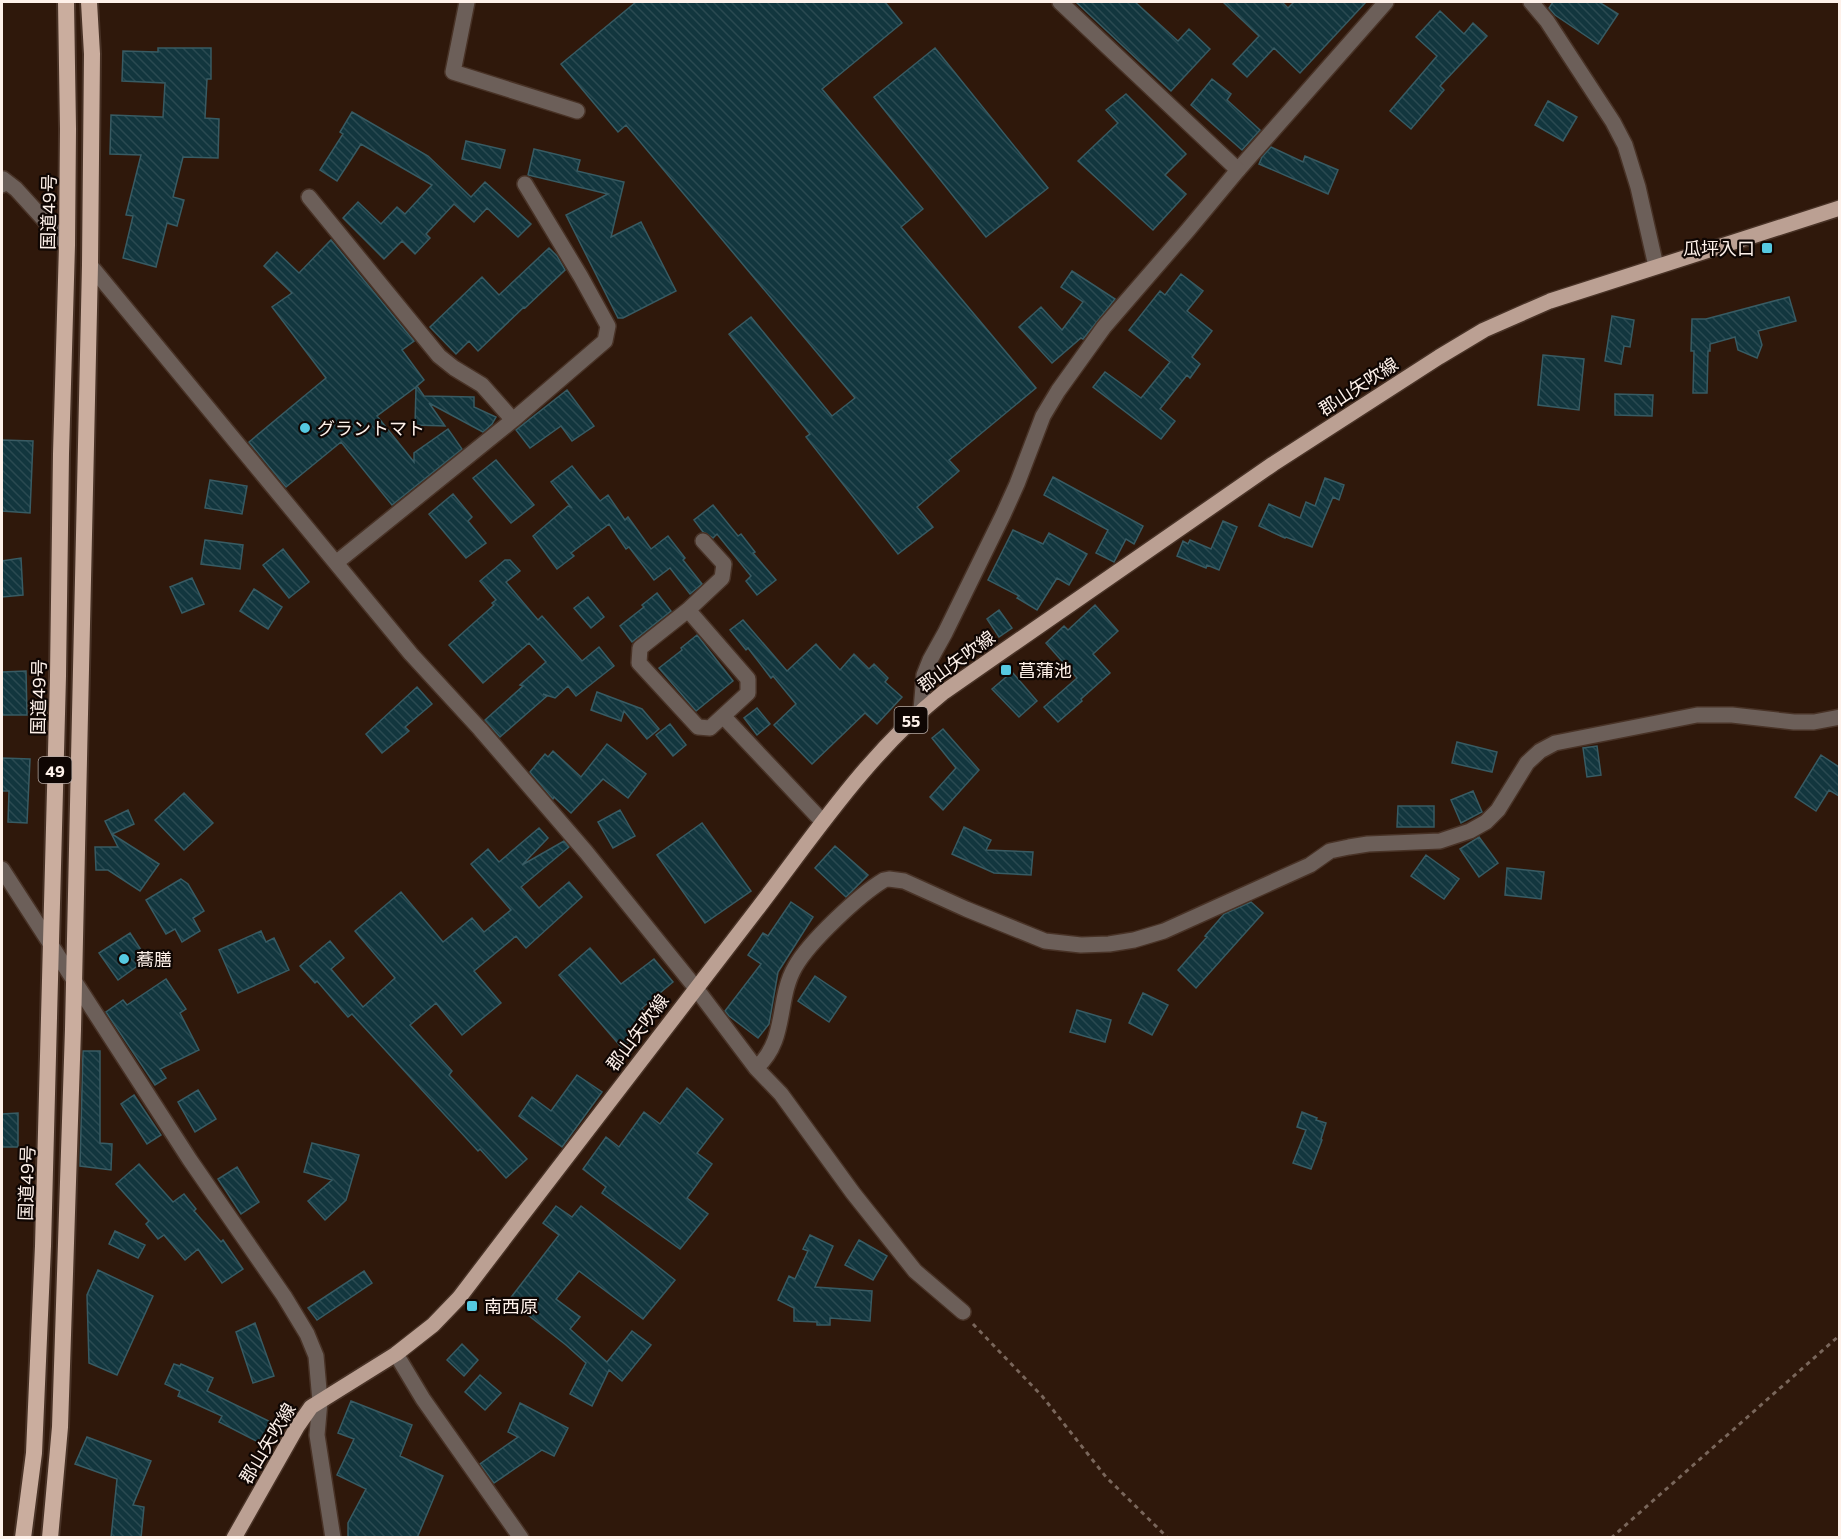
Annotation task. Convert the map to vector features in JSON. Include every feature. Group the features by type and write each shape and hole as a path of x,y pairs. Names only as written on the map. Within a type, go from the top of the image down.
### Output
{"highway":[{"name":"国道49号","path":"23,1538 34,1453 43,1246 67,245 66,2"},
{"name":"49","path":"50,1538 60,1427 73,981 90,265 92,54 89,2"}],"main road":[{"name":"郡山矢吹線","path":"234,1538 297,1427 311,1407 396,1354 433,1325 459,1298 822,821 879,753 921,710 952,686 1273,464 1484,330 1550,301 1839,208"}],"street":[{"path":"467,2 453,72 577,111"},
{"path":"1060,2 1238,170"},
{"path":"921,710 924,675 930,660 1003,515 1043,416 1058,391 1104,327 1386,2"},
{"path":"1531,2 1547,21 1613,122 1625,145 1638,187 1656,266"},
{"path":"2,185 3,179 16,189 67,245"},
{"path":"337,562 513,420 605,341 608,326 525,184"},
{"path":"309,197 439,356 482,385 513,420"},
{"path":"90,265 411,654 548,806 695,987 756,1068 781,1094 853,1193 915,1271 963,1312"},
{"path":"688,610 748,679 748,693 710,728 698,727 639,663 640,648 688,610 722,578 724,564 703,541"},
{"path":"756,1068 765,1061 778,1034 784,995 795,966 812,944 856,902 884,880 904,881 1045,941 1081,945 1109,944 1164,930 1310,865 1330,851 1368,844 1440,841 1470,831 1486,822 1498,810 1527,763 1540,751 1554,743 1697,715 1732,715 1794,722 1814,722 1839,717"},
{"path":"723,716 822,821"},
{"path":"2,869 190,1160 284,1296 307,1334 316,1356 320,1401 317,1435 333,1538"},
{"path":"396,1354 423,1400 521,1538"}],"path":[{"path":"963,1312 1042,1396 1106,1477 1167,1538"},
{"path":"1611,1538 1839,1335"}],"building":[{"path":"636,2 885,2 902,23 822,89 923,209 901,227 1036,388 949,460 959,471 917,507 933,527 898,554 806,437 810,434 729,334 751,317 832,416 855,398 626,125 618,132 561,64"},
{"path":"1076,2 1135,2 1178,41 1189,29 1210,49 1171,91"},
{"path":"1223,2 1282,2 1288,8 1294,2 1366,2 1300,73 1274,48 1247,77 1233,64 1259,36"},
{"path":"1553,2 1599,2 1618,14 1598,44 1555,15 1549,8"},
{"path":"1440,11 1464,34 1473,23 1487,36 1440,86 1444,90 1411,129 1390,111 1437,56 1416,37"},
{"path":"158,48 211,48 211,79 207,79 205,118 219,119 218,158 183,157 173,197 184,200 177,226 167,223 156,267 123,258 133,216 126,215 141,155 110,154 111,115 163,117 165,83 122,81 123,51 158,52"},
{"path":"935,48 1048,188 986,237 874,97"},
{"path":"1212,79 1231,94 1227,100 1260,130 1242,150 1191,105"},
{"path":"1126,94 1186,154 1165,175 1186,194 1153,230 1078,161 1118,123 1106,110"},
{"path":"1548,101 1577,117 1563,141 1535,125"},
{"path":"352,112 428,156 471,197 485,182 531,224 518,237 487,208 474,222 454,204 426,234 430,238 415,254 402,241 384,259 343,218 358,202 381,224 397,207 405,214 432,185 361,144 337,181 320,170 343,134 340,132"},
{"path":"466,141 505,150 500,168 462,159"},
{"path":"1271,147 1303,162 1305,156 1338,170 1328,194 1259,164"},
{"path":"534,149 580,160 577,171 624,182 611,237 641,222 676,291 623,318 618,318 566,215 608,194 528,175"},
{"path":"331,240 414,341 402,350 424,380 417,386 424,396 474,397 474,407 496,417 483,432 429,403 445,426 415,425 416,387 377,416 414,462 414,453 448,429 462,449 392,505 341,442 286,487 249,442 326,378 272,307 292,293 264,266 277,252 299,273"},
{"path":"549,248 565,270 478,351 469,341 456,354 430,327 482,277 499,295"},
{"path":"1072,271 1115,299 1083,339 1081,338 1052,363 1019,327 1041,307 1062,330 1083,302 1061,287"},
{"path":"1181,274 1203,291 1187,311 1212,331 1192,357 1200,364 1190,378 1187,375 1160,409 1175,421 1161,439 1093,387 1105,372 1141,398 1170,362 1129,330 1160,291 1165,295"},
{"path":"1789,297 1796,321 1758,331 1762,345 1757,358 1738,350 1735,337 1710,344 1707,393 1693,393 1692,319 1706,319"},
{"path":"1612,316 1634,320 1630,347 1624,346 1621,364 1605,361"},
{"path":"1543,355 1584,359 1579,410 1538,405"},
{"path":"567,390 594,426 572,441 561,426 530,448 516,430"},
{"path":"1615,394 1653,395 1652,416 1615,415"},
{"path":"2,440 33,441 30,513 2,511"},
{"path":"496,460 534,505 511,523 473,478"},
{"path":"572,466 600,501 608,495 625,520 628,517 651,549 668,536 702,584 690,594 670,568 654,580 629,547 626,549 609,524 571,553 574,556 557,569 533,536 568,506 571,507 551,482"},
{"path":"1053,477 1143,526 1134,544 1126,539 1114,562 1096,553 1108,530 1044,495"},
{"path":"1325,478 1344,485 1339,500 1333,497 1312,547 1259,526 1269,504 1300,518 1306,502 1315,506"},
{"path":"210,480 247,486 242,514 205,508"},
{"path":"453,494 472,517 468,521 486,543 466,558 429,514"},
{"path":"713,505 738,536 741,534 755,552 753,553 776,580 757,595 746,581 751,576 717,534 713,538 703,532 694,520"},
{"path":"1223,521 1237,527 1219,570 1207,565 1206,568 1177,556 1183,541 1188,544 1190,540 1211,549"},
{"path":"1013,530 1043,544 1049,533 1087,554 1069,585 1057,578 1037,610 1017,598 1019,596 988,580"},
{"path":"205,540 243,545 240,569 201,564"},
{"path":"283,549 309,582 289,598 263,565"},
{"path":"21,558 23,595 2,597 2,561"},
{"path":"505,560 510,560 520,571 506,582 538,620 542,616 582,661 599,647 614,666 576,696 568,686 555,698 543,694 547,696 500,737 485,720 546,662 529,643 483,683 449,645 494,605 492,603 496,600 480,581"},
{"path":"192,578 204,604 182,613 170,587"},
{"path":"254,589 282,607 268,629 240,611"},
{"path":"657,593 671,611 632,642 620,626"},
{"path":"588,597 604,617 591,628 574,608"},
{"path":"1095,605 1118,631 1093,654 1110,673 1058,722 1044,707 1077,678 1046,643 1064,626 1068,630"},
{"path":"999,610 1012,628 999,637 987,619"},
{"path":"743,620 787,671 816,644 840,670 854,654 869,669 874,664 888,678 885,682 902,697 877,724 865,713 812,764 774,725 796,704 730,630"},
{"path":"697,635 733,681 696,711 659,668"},
{"path":"26,671 27,715 2,715 2,672"},
{"path":"1012,672 1037,701 1019,717 992,689"},
{"path":"417,687 432,704 405,727 409,731 382,753 366,734"},
{"path":"597,692 642,709 659,729 647,739 624,711 621,721 591,710"},
{"path":"757,708 770,724 757,735 744,718"},
{"path":"670,724 686,745 673,756 656,735"},
{"path":"943,729 979,770 943,810 930,797 956,768 932,738"},
{"path":"1457,742 1497,752 1492,772 1452,763"},
{"path":"607,744 646,774 628,798 603,779 571,813 554,797 553,799 530,772 545,754 548,757 553,751 581,777"},
{"path":"1597,746 1601,775 1587,777 1583,748"},
{"path":"1821,755 1839,767 1839,796 1829,790 1816,811 1795,797"},
{"path":"2,758 30,759 27,823 8,822 9,791 2,791"},
{"path":"1473,791 1482,812 1461,823 1451,800"},
{"path":"184,793 213,823 184,850 155,820"},
{"path":"1398,806 1434,806 1434,827 1397,827"},
{"path":"128,810 134,824 112,834 159,864 140,891 108,870 96,870 95,847 118,847 105,821"},
{"path":"620,810 635,836 613,848 598,822"},
{"path":"702,823 751,891 705,923 657,855"},
{"path":"964,827 991,840 986,850 1033,852 1031,875 994,873 952,854"},
{"path":"539,828 548,838 522,865 564,841 569,847 521,887 539,908 569,882 582,897 526,948 516,936 474,971 501,1003 462,1035 436,1003 410,1025 452,1071 449,1075 527,1159 506,1178 480,1149 478,1151 352,1014 348,1017 317,981 315,983 300,966 330,941 344,958 331,969 363,1007 395,978 355,931 401,892 443,942 472,918 484,932 511,910 471,864 488,849 499,862"},
{"path":"1479,837 1498,863 1479,877 1460,849"},
{"path":"835,846 868,875 846,897 815,868"},
{"path":"1426,855 1459,879 1444,899 1411,876"},
{"path":"1507,868 1544,872 1541,899 1505,895"},
{"path":"181,879 188,884 204,911 193,918 200,931 182,942 175,929 166,934 146,900"},
{"path":"791,902 813,917 778,972 769,1024 758,1038 725,1011 761,964 748,955 763,933 768,936"},
{"path":"1251,902 1263,913 1196,988 1178,970 1224,914"},
{"path":"261,931 266,942 274,938 289,970 238,993 219,950"},
{"path":"130,933 147,959 118,980 99,953"},
{"path":"590,948 621,984 654,959 673,982 642,1008 654,1022 622,1048 559,975"},
{"path":"815,976 846,997 829,1022 798,1001"},
{"path":"166,979 186,1009 180,1013 199,1050 160,1069 166,1078 155,1085 106,1012 123,1000 127,1005"},
{"path":"1143,993 1168,1005 1152,1035 1129,1023"},
{"path":"1077,1010 1111,1020 1105,1042 1070,1032"},
{"path":"83,1051 100,1051 100,1143 112,1144 111,1170 80,1166"},
{"path":"577,1075 602,1092 562,1147 519,1116 532,1097 551,1111"},
{"path":"687,1088 723,1119 697,1153 712,1164 687,1198 708,1214 680,1249 602,1193 606,1187 583,1169 606,1137 619,1147 644,1112 660,1124"},
{"path":"198,1090 216,1119 195,1132 178,1102"},
{"path":"134,1095 161,1135 147,1144 121,1104"},
{"path":"1302,1112 1326,1123 1311,1169 1293,1163 1306,1130 1297,1127"},
{"path":"18,1113 18,1147 2,1147 2,1114"},
{"path":"312,1143 359,1155 346,1200 325,1220 308,1201 332,1180 304,1172"},
{"path":"139,1164 173,1202 184,1194 196,1209 194,1211 221,1242 223,1240 243,1269 222,1283 198,1249 185,1260 164,1235 158,1239 146,1224 149,1221 116,1184"},
{"path":"237,1167 259,1202 241,1214 218,1179"},
{"path":"556,1206 572,1217 581,1206 675,1280 643,1319 579,1271 556,1299 580,1317 570,1329 607,1362 632,1331 651,1345 622,1381 609,1370 592,1406 570,1394 586,1363 509,1300 559,1235 543,1223"},
{"path":"115,1231 145,1245 138,1258 109,1244"},
{"path":"810,1235 833,1246 815,1287 872,1291 870,1321 830,1318 830,1325 817,1325 817,1322 794,1321 794,1308 778,1300 789,1276 795,1279 808,1251 803,1249"},
{"path":"859,1240 887,1256 873,1280 845,1265"},
{"path":"98,1270 153,1296 117,1375 89,1363 87,1295"},
{"path":"364,1271 372,1283 317,1320 308,1308"},
{"path":"255,1323 274,1376 253,1383 236,1332"},
{"path":"462,1344 478,1360 464,1376 447,1360"},
{"path":"174,1364 180,1366 181,1364 213,1378 207,1391 279,1426 268,1447 219,1422 222,1416 178,1396 180,1391 165,1384"},
{"path":"480,1375 501,1393 485,1410 465,1392"},
{"path":"351,1401 412,1425 400,1456 443,1476 417,1538 348,1538 348,1523 366,1489 337,1475 354,1439 338,1433"},
{"path":"520,1403 568,1428 554,1456 542,1450 494,1483 480,1464 518,1437 508,1432"},
{"path":"87,1437 151,1461 133,1505 144,1507 141,1538 111,1538 117,1479 75,1464"}],"place":[{"name":"瓜坪入口","path":"1767,248"},
{"name":"グラントマト","path":"305,428"},
{"name":"菖蒲池","path":"1006,670"},
{"name":"蕎膳","path":"124,959"},
{"name":"南西原","path":"472,1306"}]}
